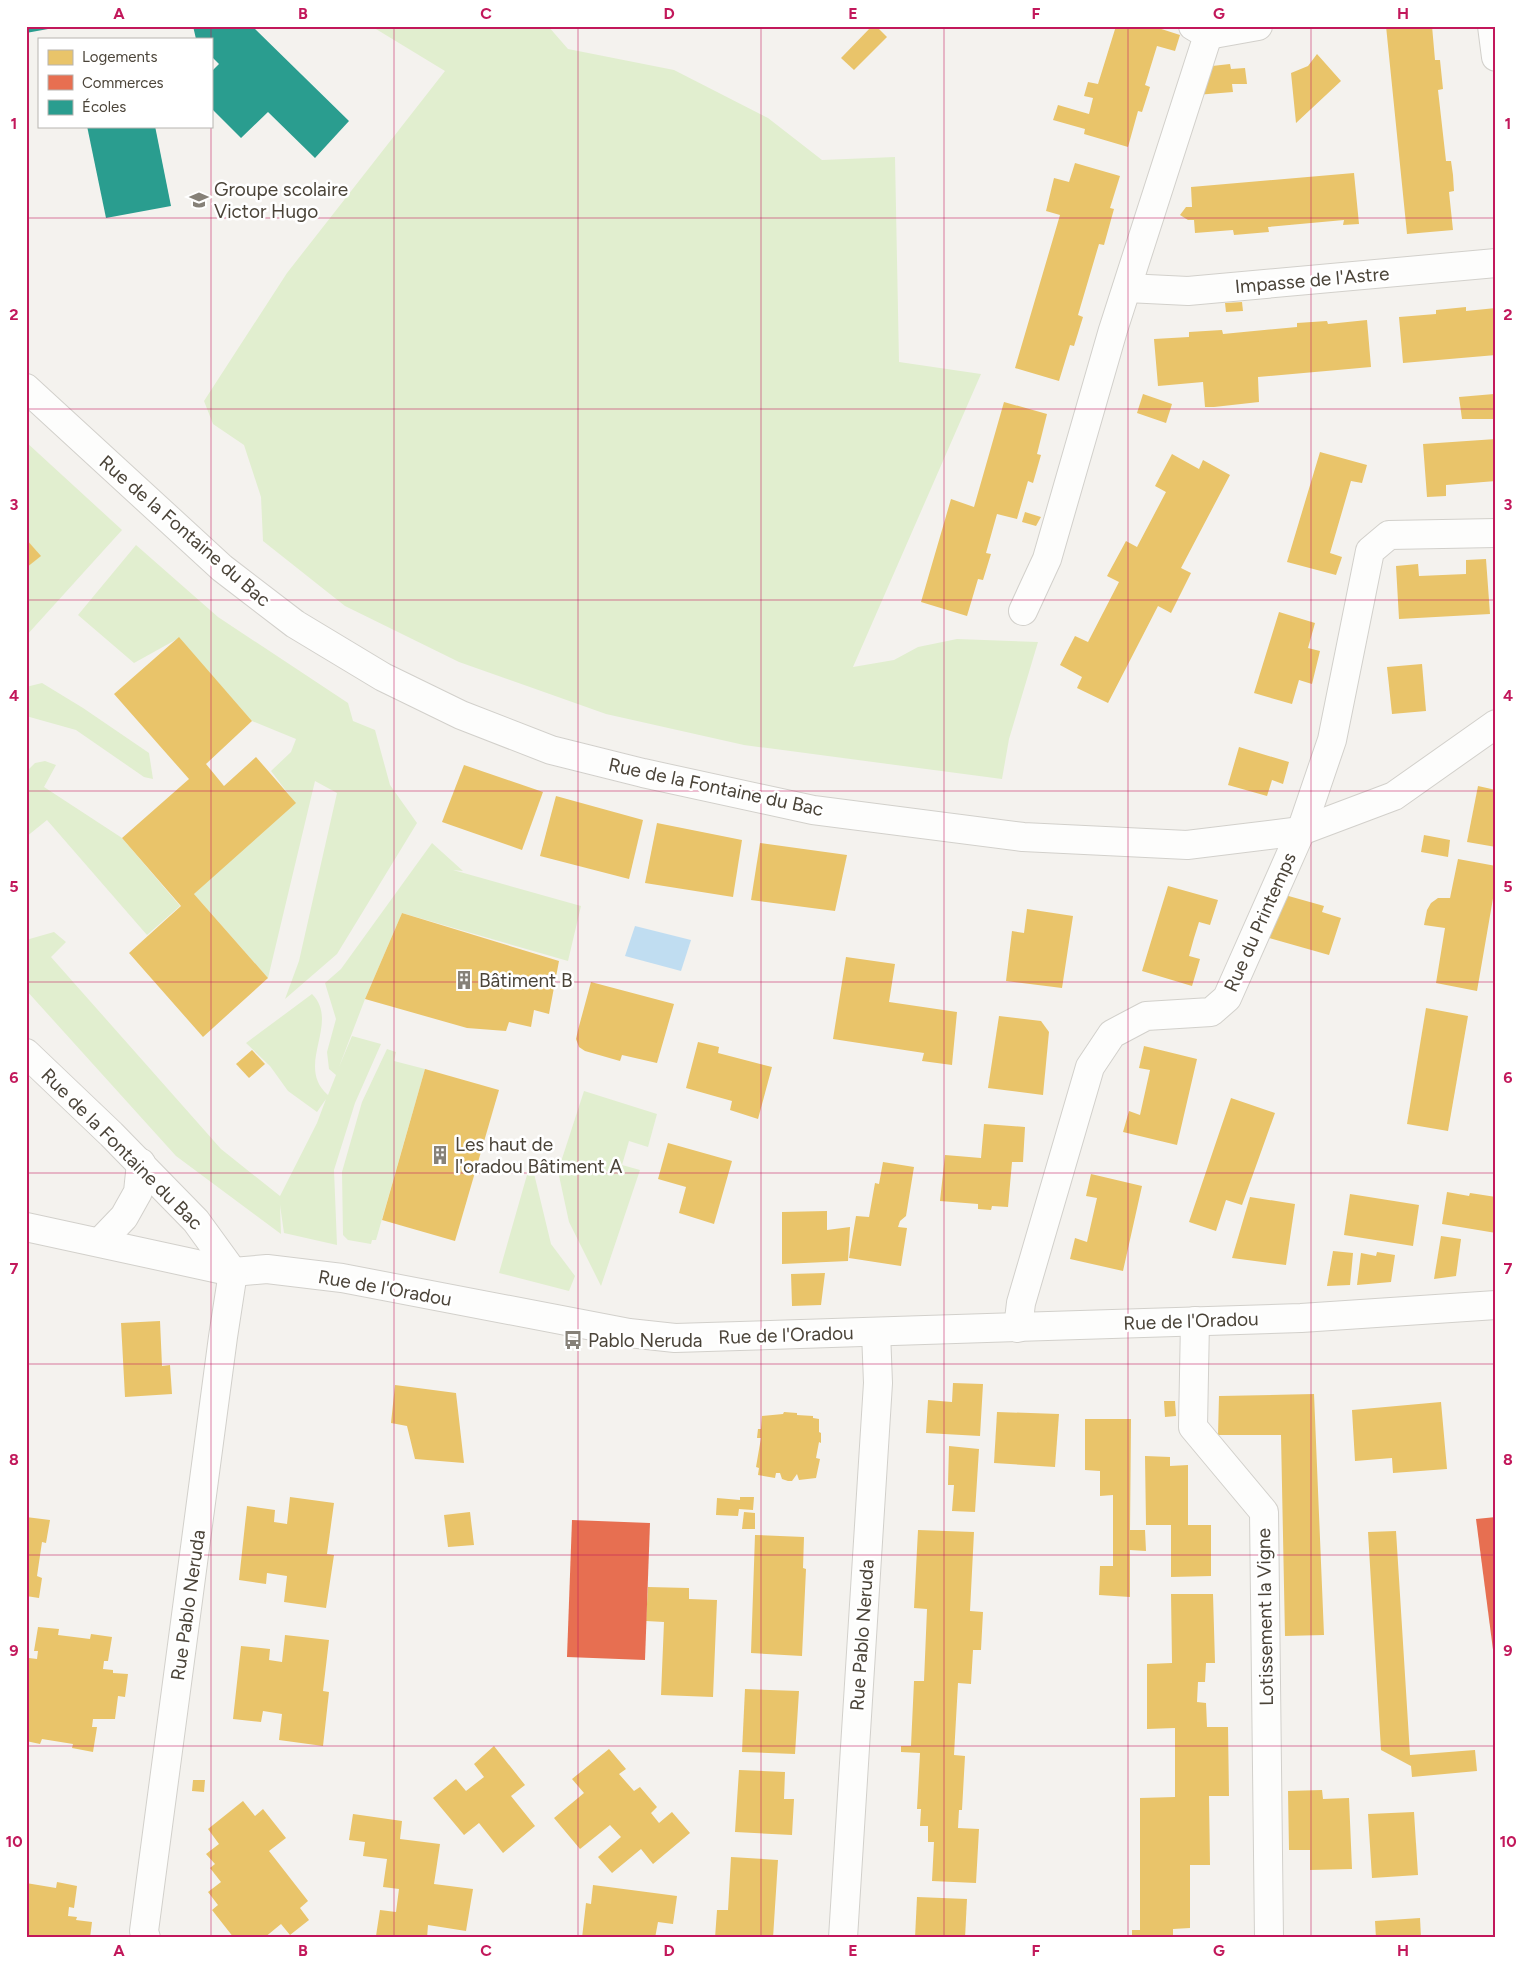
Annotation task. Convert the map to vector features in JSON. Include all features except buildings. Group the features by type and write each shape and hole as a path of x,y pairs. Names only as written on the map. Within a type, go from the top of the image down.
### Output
{"street":[{"path":"1023,611 1046,559 1128,288 1201,31 1258,26"},
{"path":"1492,26 1496,57"},
{"name":"Impasse de l'Astre","path":"1128,288 1188,291 1496,263"},
{"name":"Rue de la Fontaine du Bac","path":"26,388 222,568 295,624 383,677 461,716 551,750 813,810 1023,837 1187,845 1300,831 1394,796 1496,724"},
{"name":"Rue du Printemps","path":"1018,1328 1021,1303 1090,1067 1112,1034 1146,1016 1211,1012 1227,998 1300,831 1332,740 1370,551 1389,535 1496,533"},
{"name":"Rue de la Fontaine du Bac","path":"26,1053 141,1163 196,1221 234,1272"},
{"path":"100,1242 124,1217 138,1192 141,1163"},
{"name":"Rue de l'Oradou","path":"26,1227 234,1272 267,1269 342,1278 629,1333 675,1338 1301,1318 1496,1305"},
{"name":"Rue Pablo Neruda","path":"146,1938 146,1921 224,1323 234,1272"},
{"name":"Lotissement la Vigne","path":"1195,1321 1193,1427 1264,1512 1269,1938"},
{"name":"Rue Pablo Neruda","path":"843,1938 878,1383 876,1332"}],"green space":[{"path":"371,26 548,26 568,49 674,70 768,118 822,160 895,157 899,362 981,374 853,667 894,660 918,647 957,639 1038,642 1009,739 1002,779 744,745 606,714 459,662 345,606 263,541 261,497 244,445 213,424 204,401 287,273 445,71"},
{"path":"26,442 122,530 26,636 26,568 40,556 26,539"},
{"path":"136,545 218,617 348,703 353,721 375,730 390,785 417,823 337,954 285,999 299,961 337,793 315,781 268,978 194,894 293,800 271,771 291,752 296,739 252,721 179,638 134,663 78,615"},
{"path":"42,683 83,708 149,753 153,779 144,777 76,730 26,716 26,687"},
{"path":"45,761 56,765 44,787 122,838 180,906 147,935 47,820 26,837 26,772 35,763"},
{"path":"432,843 463,871 453,870 581,906 568,961 402,913 365,999 339,1067 352,1036 381,1044 355,1103 334,1170 337,1245 284,1233 280,1205 281,1234 176,1156 26,990 26,940 54,932 66,942 51,957 221,1149 280,1196 317,1123 326,1099 317,1112 288,1091 270,1066 246,1043 312,994 320,1005 322,1018 315,1071 319,1084 328,1095 336,1075 329,1069 327,1052 336,1019 325,983 341,969"},
{"path":"387,1049 396,1052 394,1061 425,1069 376,1240 372,1240 371,1244 348,1240 343,1235 342,1172 362,1102"},
{"path":"584,1091 657,1114 648,1147 629,1141 622,1165 640,1170 601,1286 569,1222 558,1171"},
{"path":"531,1161 551,1244 575,1276 569,1291 499,1273"}],"water":[{"path":"635,926 691,940 681,971 625,956"}],"place":[{"name":"Groupe scolaire Victor Hugo","path":"199,200"},
{"name":"Bâtiment B","path":"464,980"},
{"name":"Les haut de l'oradou Bâtiment A","path":"440,1155"},
{"name":"Pablo Neruda","path":"573,1340"}]}
